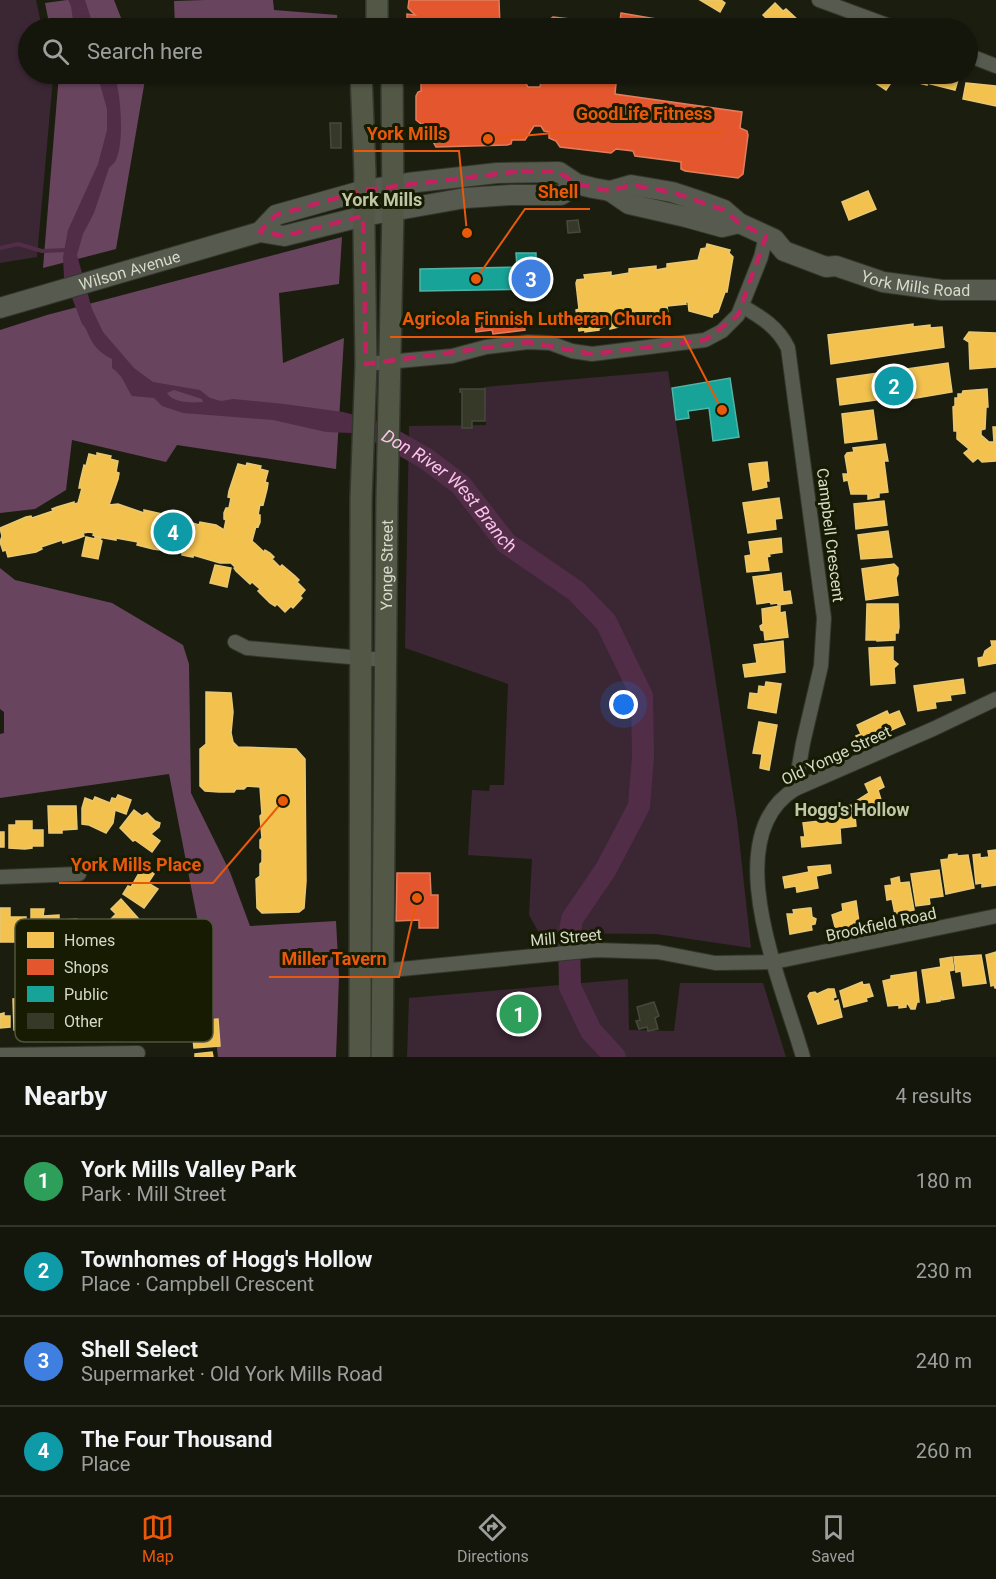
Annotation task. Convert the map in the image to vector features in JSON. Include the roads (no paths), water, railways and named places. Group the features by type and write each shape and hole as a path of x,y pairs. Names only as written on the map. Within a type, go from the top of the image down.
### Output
{"main road":[{"path":"376,0 377,18"},
{"name":"Yonge Street","path":"360,1057 361,499 366,364 365,190 361,84"},
{"name":"Yonge Street","path":"382,1057 387,499 393,210 392,84"},
{"name":"York Mills Road","path":"393,185 521,171 559,172 578,184 610,191 629,204 686,216 722,227 739,224 770,238 784,251 826,267 836,266 883,282 942,290 996,290"},
{"path":"393,210 465,198 561,195 578,184"},
{"name":"Wilson Avenue","path":"0,308 260,231 276,216 365,190 393,185"},
{"name":"Wilson Avenue","path":"260,231 284,236 393,210"}],"street":[{"path":"819,0 868,18"},
{"path":"978,59 996,66"},
{"path":"366,364 452,356 486,347 528,342 550,343 572,351 592,354 710,338 727,328 735,319 770,238"},
{"name":"Campbell Crescent","path":"742,306 761,316 777,330 788,348 821,586 824,646 817,690 802,742 795,789"},
{"path":"235,642 247,648 385,660"},
{"name":"Old Yonge Street","path":"803,1057 774,962 759,897 759,843 761,832 770,813 778,802 795,789 996,699"},
{"path":"0,876 79,874"},
{"name":"Brookfield Road","path":"774,962 996,916"},
{"name":"Mill Street","path":"360,971 596,950 658,952 715,963 774,962"},
{"path":"0,1055 138,1053"}],"waterway":[{"path":"0,248 18,244 42,251 67,250"},
{"name":"Don River West Branch","path":"379,432 425,458 461,485 506,543 576,591 606,622 642,696 643,757 639,806 606,869 572,919 569,937 570,987 591,1031 615,1057"}],"place":[{"name":"GoodLife Fitness","path":"488,139"},
{"name":"York Mills","path":"467,233"},
{"name":"Shell","path":"476,279"},
{"name":"Shell Select","path":"531,279"},
{"name":"Townhomes of Hogg's Hollow","path":"894,386"},
{"name":"Agricola Finnish Lutheran Church","path":"722,410"},
{"name":"The Four Thousand","path":"173,532"},
{"name":"York Mills Place","path":"283,801"},
{"name":"Miller Tavern","path":"417,898"},
{"name":"York Mills Valley Park","path":"519,1014"}],"district":[{"name":"York Mills","path":"382,200"},
{"name":"Hogg's Hollow","path":"852,810"}]}
